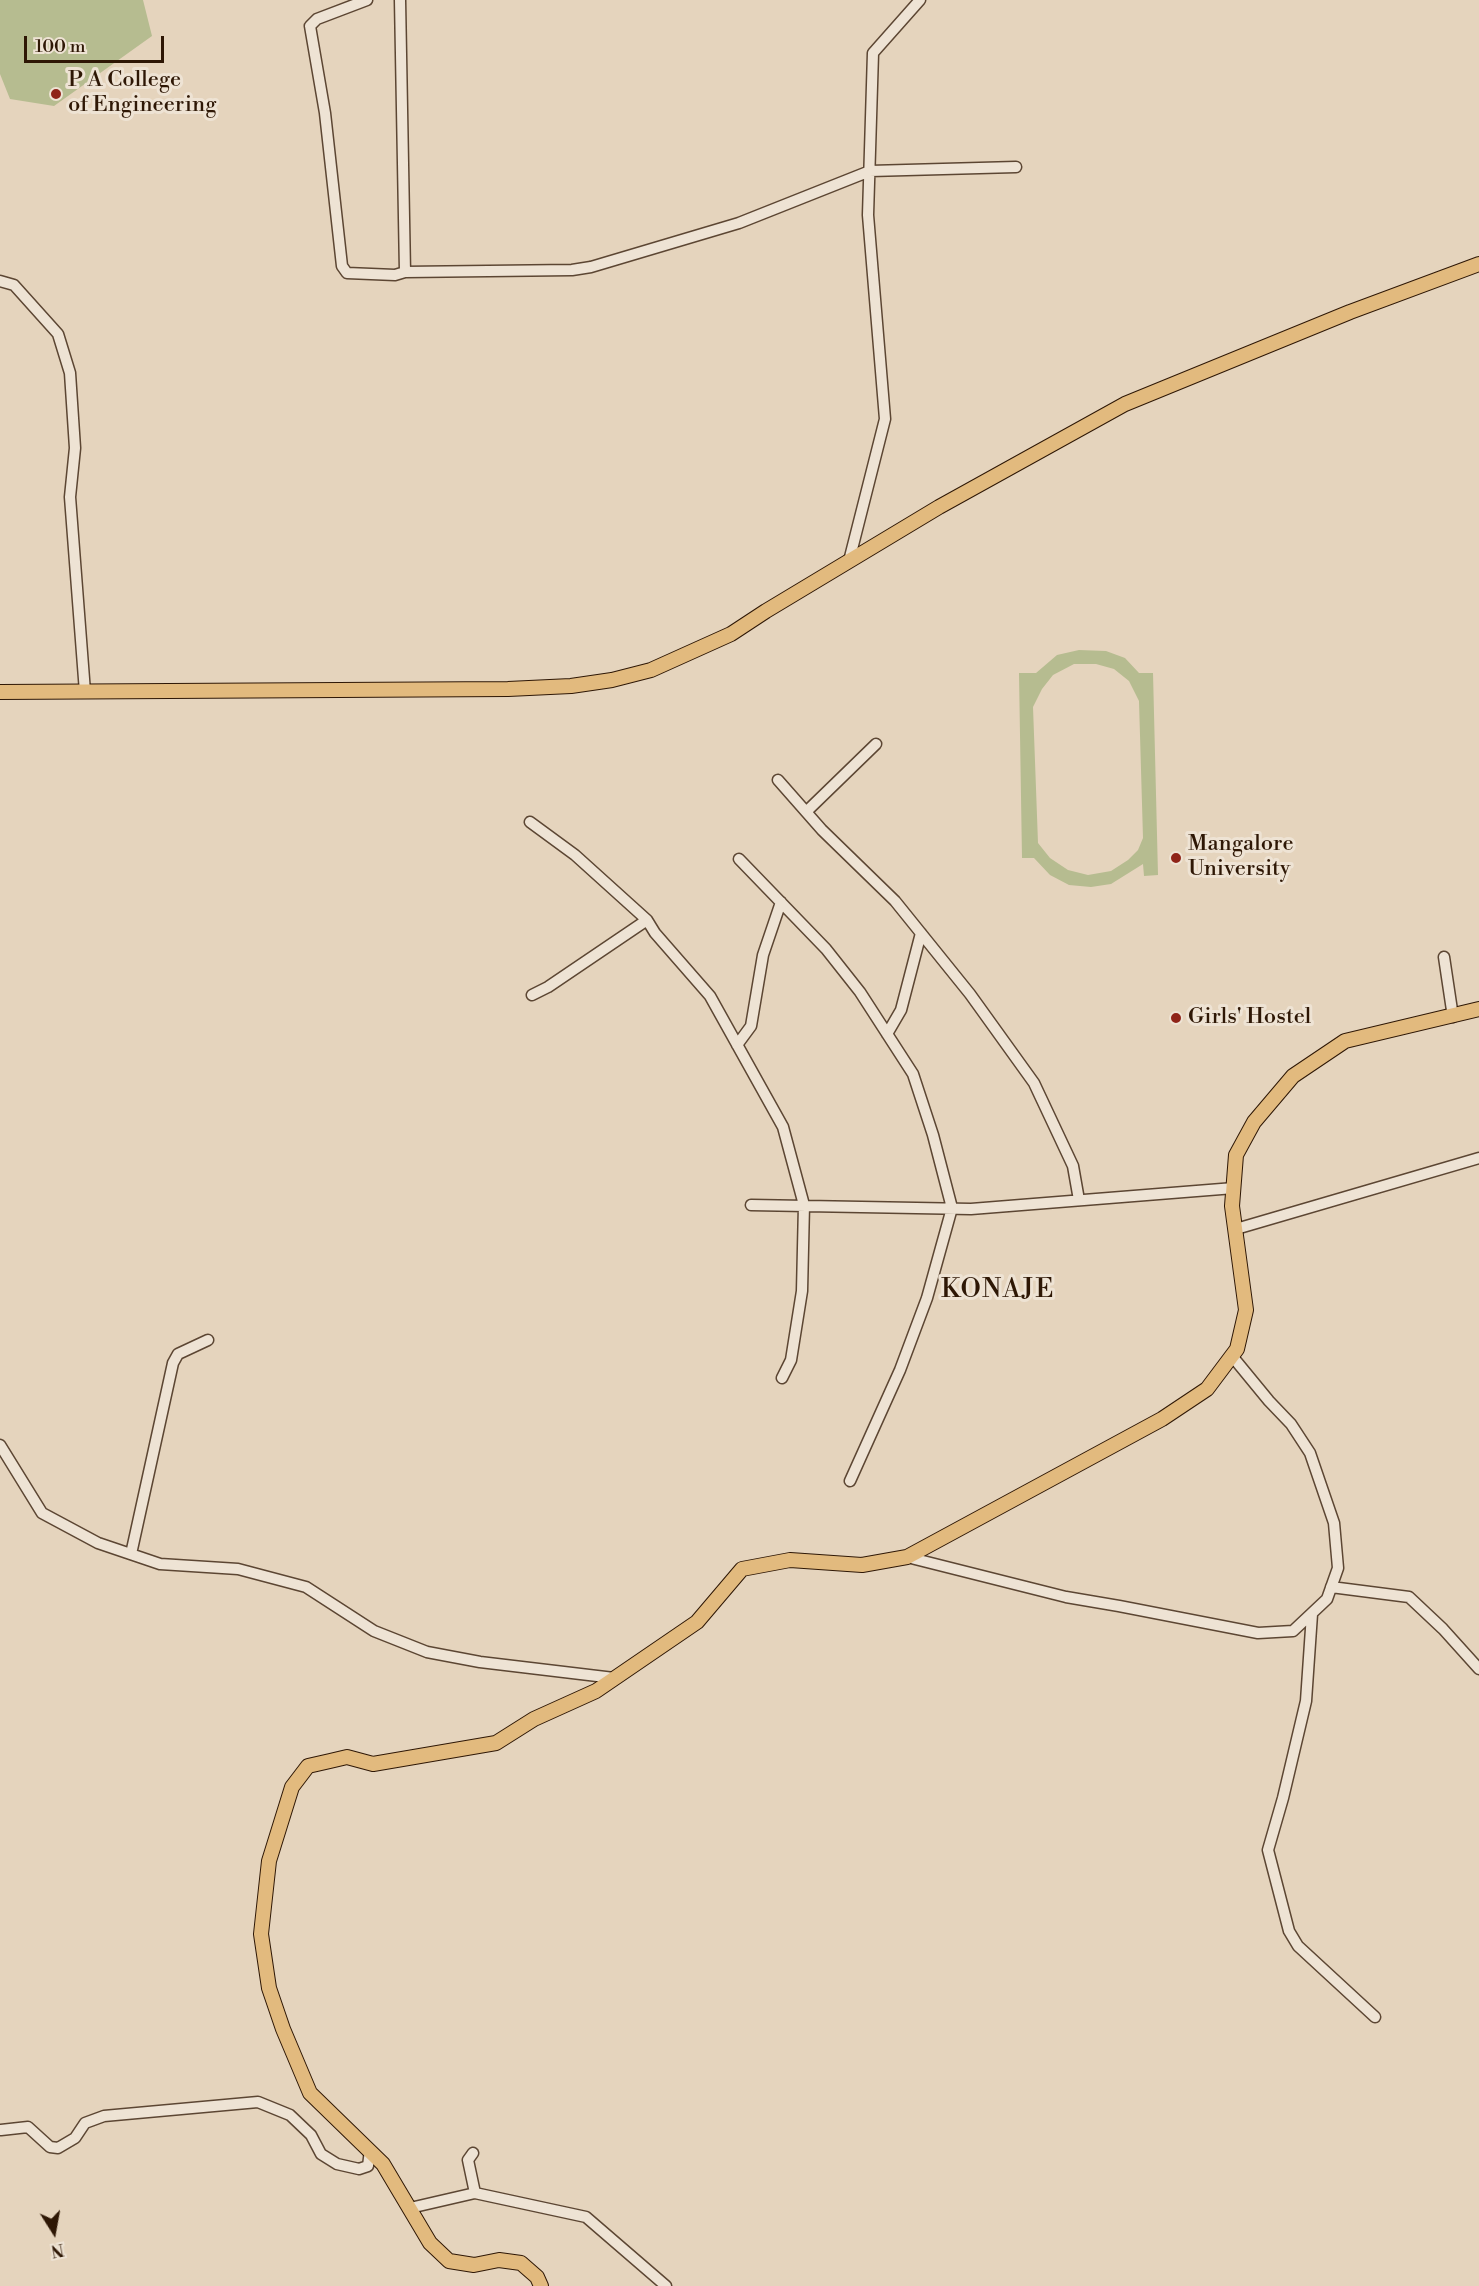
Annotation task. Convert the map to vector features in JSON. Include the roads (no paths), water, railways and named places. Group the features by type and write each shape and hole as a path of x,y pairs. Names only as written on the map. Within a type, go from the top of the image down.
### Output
{"main road":[{"path":"0,692 508,689 571,686 612,680 651,670 731,634 766,610 939,507 1125,404 1350,312 1479,264"},
{"path":"541,2286 537,2277 522,2263 499,2260 474,2265 448,2261 430,2243 383,2164 310,2093 283,2029 269,1988 261,1934 268,1861 292,1787 308,1766 347,1757 373,1764 496,1743 534,1719 596,1691 697,1622 742,1569 790,1560 862,1565 907,1557 1162,1419 1207,1389 1237,1349 1246,1310 1232,1206 1236,1155 1254,1122 1293,1076 1346,1041 1479,1010"}],"street":[{"path":"367,0 317,19 310,26 325,113 342,266 347,273 395,275 405,272 572,270 591,267 739,223 870,171 1016,167"},
{"path":"400,0 405,272"},
{"path":"849,561 885,418 868,215 873,53 920,0"},
{"path":"0,281 14,285 58,334 70,373 75,448 70,497 85,692"},
{"path":"807,811 876,744"},
{"path":"778,780 822,830 894,901 970,994 1034,1083 1073,1166 1079,1200"},
{"path":"530,822 575,855 647,920 655,933 710,996 783,1127 804,1205 802,1291 791,1360 782,1378"},
{"path":"740,859 840,966 860,992 913,1074 933,1135 952,1208 927,1298 900,1370 850,1481"},
{"path":"737,1045 752,1026 763,956 781,902"},
{"path":"532,995 548,987 647,920"},
{"path":"887,1034 901,1010 921,933"},
{"path":"1444,957 1453,1017"},
{"path":"1236,1229 1479,1158"},
{"path":"751,1204 971,1209 1234,1188"},
{"path":"131,1554 173,1363 178,1354 208,1340"},
{"path":"907,1557 1066,1597 1258,1633 1293,1631 1327,1599 1338,1568 1334,1523 1310,1453 1291,1424 1232,1356"},
{"path":"1,1448 42,1513 98,1543 160,1564 238,1569 306,1587 374,1631 427,1652 480,1662 614,1678"},
{"path":"1331,1587 1409,1598 1443,1629 1479,1669"},
{"path":"1312,1614 1306,1701 1269,1850 1289,1931 1298,1946 1375,2017"},
{"path":"1,2130 28,2127 50,2147 58,2148 75,2138 85,2123 104,2115 258,2102 290,2115 310,2135 321,2154 337,2164 359,2169 368,2166 370,2150"},
{"path":"473,2153 468,2160 476,2193"},
{"path":"410,2208 476,2193 586,2217 666,2286"}],"place":[{"name":"P A College of Engineering","path":"56,94"},
{"name":"Mangalore University","path":"1176,858"},
{"name":"Girls' Hostel","path":"1176,1018"}],"district":[{"name":"KONAJE","path":"998,1291"}]}
